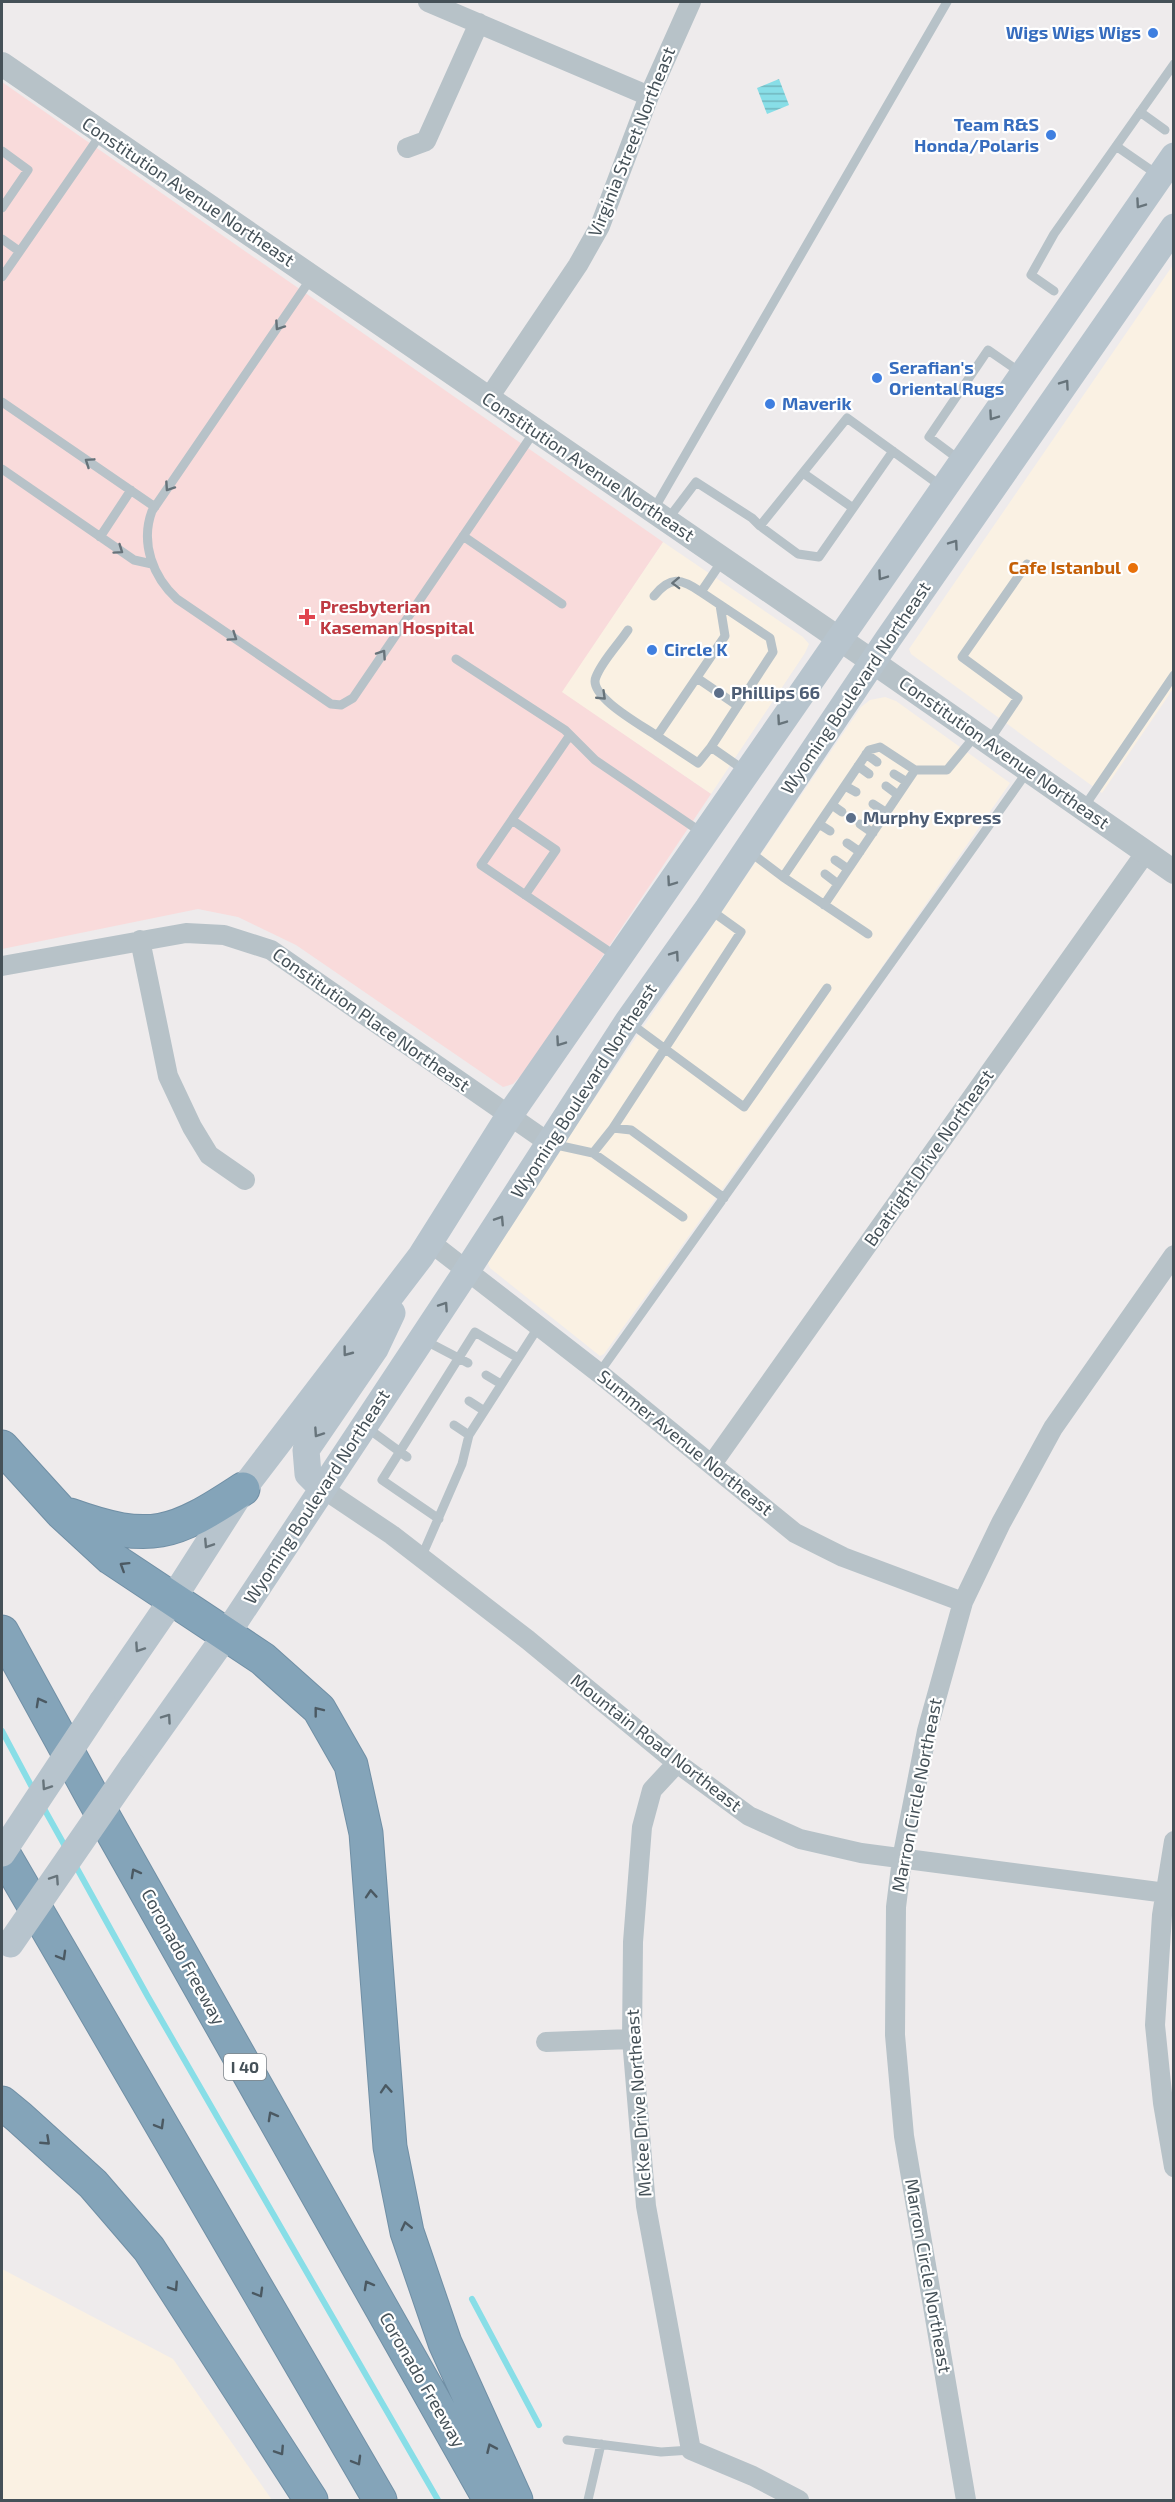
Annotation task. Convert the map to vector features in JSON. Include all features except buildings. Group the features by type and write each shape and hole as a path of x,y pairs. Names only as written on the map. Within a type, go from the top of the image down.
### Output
{"highway":[{"path":"2,1447 61,1512 111,1558 263,1659 319,1709 351,1764 366,1833 390,2147 407,2232 445,2343 516,2500"},
{"path":"61,1512 105,1528 145,1533 178,1527 212,1510 243,1489"},
{"name":"Coronado Freeway","path":"2,1632 92,1796 490,2500"},
{"path":"2,1852 380,2500"},
{"path":"7,2112 93,2184 149,2248 311,2500"}],"main road":[{"path":"2,1852 172,1600 243,1489 425,1249 509,1116 1167,166"},
{"name":"Wyoming Boulevard Northeast","path":"6,1952 226,1635 468,1269 628,1021 708,908 873,662 1173,227"},
{"path":"322,1488 308,1474 306,1450 375,1349 425,1249"}],"street":[{"path":"428,2 649,96"},
{"name":"Virginia Street Northeast","path":"488,399 578,265 600,226 649,96 691,2"},
{"path":"407,148 426,141 479,23"},
{"name":"Constitution Avenue Northeast","path":"2,64 873,662 1173,872"},
{"name":"Boatright Drive Northeast","path":"712,1464 1146,852"},
{"name":"Constitution Place Northeast","path":"2,966 186,933 215,934 271,950 549,1143"},
{"path":"140,940 168,1076 192,1127 209,1155 245,1180"},
{"name":"Summer Avenue Northeast","path":"425,1249 468,1269 795,1533 843,1557 963,1602"},
{"name":"Marron Circle Northeast","path":"966,2500 904,2136 895,2035 896,1907 902,1858 927,1731 963,1602 1001,1523 1053,1428 1173,1255"},
{"name":"Mountain Road Northeast","path":"322,1488 422,1558 535,1645 677,1763 749,1816 800,1839 861,1853 1169,1893"},
{"name":"McKee Drive Northeast","path":"677,1763 652,1790 642,1827 633,1942 633,2039 645,2206 691,2450"},
{"path":"1173,1841 1155,2025 1163,2103 1173,2167"},
{"path":"546,2042 633,2039"},
{"path":"691,2450 753,2476 799,2500"}],"lane":[{"path":"660,516 946,2"},
{"path":"1054,291 1031,275 1054,234 1173,64"},
{"path":"1140,112 1167,131"},
{"path":"2,277 102,133"},
{"path":"1116,146 1167,166"},
{"path":"2,151 28,170 2,208"},
{"path":"2,239 19,251"},
{"path":"312,277 149,518 147,530 152,564 159,579 177,599 336,705 353,698 535,431"},
{"path":"962,461 929,438 988,350 1022,374"},
{"path":"2,402 155,507"},
{"path":"760,526 846,418 943,488"},
{"path":"660,516 696,482 752,518 798,554 819,557 893,451"},
{"path":"2,469 134,560 152,564"},
{"path":"803,473 853,508"},
{"path":"100,537 131,490"},
{"path":"463,536 562,604"},
{"path":"701,592 723,560"},
{"path":"783,878 869,750 880,747 915,770 947,770 982,738 1018,698 962,657 1027,564"},
{"path":"628,630 595,678 595,689 603,699 698,763 711,747 773,652 770,638 688,583 672,581 663,584 654,596"},
{"path":"657,736 725,636 720,605"},
{"path":"456,659 570,735 595,760 704,833"},
{"path":"1083,808 1173,675"},
{"path":"697,678 738,706"},
{"path":"570,735 481,865 618,958"},
{"path":"711,747 746,771"},
{"path":"866,754 877,762"},
{"path":"858,766 869,774"},
{"path":"824,905 915,770"},
{"path":"599,1373 1028,770"},
{"path":"894,774 908,782"},
{"path":"845,786 856,792"},
{"path":"886,786 898,795"},
{"path":"873,804 886,813"},
{"path":"832,805 843,812"},
{"path":"512,820 556,850 525,895"},
{"path":"819,824 830,831"},
{"path":"860,824 873,833"},
{"path":"807,842 818,848"},
{"path":"847,843 860,852"},
{"path":"746,850 783,878 868,934"},
{"path":"797,856 808,862"},
{"path":"835,860 848,869"},
{"path":"825,874 838,884"},
{"path":"593,1153 613,1128 741,932 708,908"},
{"path":"628,1021 744,1107 827,988"},
{"path":"613,1128 631,1130 724,1198"},
{"path":"549,1143 593,1153 682,1217"},
{"path":"422,1558 439,1519 447,1487 460,1462 469,1435 539,1326"},
{"path":"439,1519 382,1480 403,1455 432,1410 441,1385 475,1332 518,1358"},
{"path":"422,1338 434,1347 468,1364"},
{"path":"486,1375 501,1384"},
{"path":"441,1385 451,1390"},
{"path":"469,1401 483,1410"},
{"path":"454,1425 469,1435"},
{"path":"364,1426 403,1455"},
{"path":"567,2440 661,2452 691,2450"},
{"path":"588,2500 601,2444"}],"shaded area":[{"name":"Presbyterian Kaseman Hospital","path":"2,82 663,542 562,692 711,794 527,1069 513,1084 503,1087 296,945 238,917 198,909 2,949"},
{"path":"1173,265 1173,689 1102,793 911,654 909,649"},
{"path":"663,542 803,637 809,644 711,794 561,692"},
{"path":"885,697 896,701 1010,783 877,974 604,1354 600,1356 490,1268 487,1261 490,1252 861,707 870,700"},
{"path":"2,2269 173,2359 272,2500 2,2500"}],"water":[{"path":"779,79 789,105 767,114 757,88"}],"waterway":[{"path":"2,1731 34,1791"},
{"path":"42,1805 66,1848"},
{"path":"74,1863 147,1995 438,2500"},
{"path":"472,2299 539,2425"}],"place":[{"name":"Wigs Wigs Wigs","path":"1153,33"},
{"name":"Team R&S Honda/Polaris","path":"1051,135"},
{"name":"Serafian's Oriental Rugs","path":"877,378"},
{"name":"Maverik","path":"770,404"},
{"name":"Cafe Istanbul","path":"1133,568"},
{"name":"Presbyterian Kaseman Hospital","path":"307,617"},
{"name":"Circle K","path":"652,650"},
{"name":"Phillips 66","path":"719,693"},
{"name":"Murphy Express","path":"851,818"}]}
